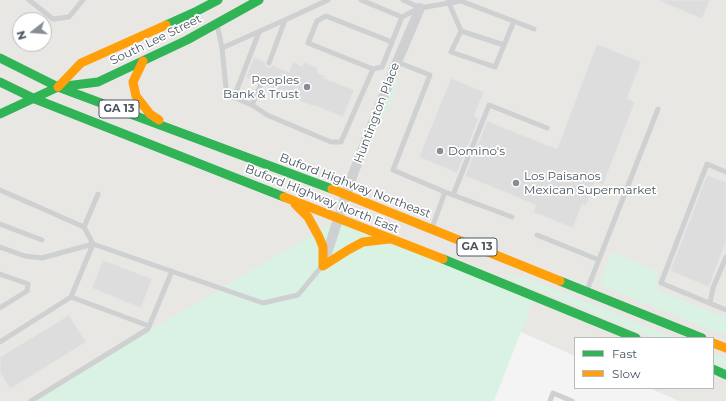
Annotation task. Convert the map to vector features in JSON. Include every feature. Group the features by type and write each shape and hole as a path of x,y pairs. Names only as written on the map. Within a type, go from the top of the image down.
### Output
{"main road":[{"name":"South Lee Street","path":"0,114 58,87 81,64 218,0"},
{"name":"South Lee Street","path":"58,87 98,82 187,40 259,0"},
{"name":"Buford Highway Northeast","path":"0,58 58,87 346,194 700,337"},
{"path":"143,61 133,82 136,96 150,114 179,131"},
{"name":"Buford Highway North East","path":"0,82 35,99 470,270 634,337"},
{"path":"291,199 308,217 319,237 323,247 323,266"},
{"path":"323,266 363,242 391,239"},
{"path":"714,369 726,375"}],"street":[{"name":"Huntington Place","path":"323,266 353,174 420,8"}],"lane":[{"path":"29,0 53,19 69,17 83,0"},
{"path":"222,48 328,0"},
{"path":"362,0 402,17"},
{"path":"403,0 420,8"},
{"path":"392,42 326,16 317,21 308,43 373,69 382,67 392,42 402,17 420,8 448,2 461,1 534,29"},
{"path":"448,2 461,30 504,45"},
{"path":"269,63 286,20"},
{"path":"461,30 452,52 495,67 514,21"},
{"path":"217,24 222,48 226,88 228,94 252,105 267,115 331,142 340,142 373,69"},
{"path":"234,97 259,32"},
{"path":"397,62 430,75 393,170 512,218"},
{"path":"252,105 260,84"},
{"path":"453,195 489,105 547,128"},
{"path":"587,291 658,109"},
{"path":"726,172 707,164 661,283 726,310"},
{"path":"0,190 84,227 93,244"},
{"path":"432,229 445,192"},
{"path":"84,227 98,194"},
{"path":"0,224 42,240"},
{"path":"537,235 599,260"},
{"path":"0,342 71,297 93,244"},
{"path":"0,247 25,256 42,258 93,244 263,303 298,295 323,266"},
{"path":"710,303 713,288 726,257"},
{"path":"31,401 148,329 172,272"},
{"path":"0,274 28,284 27,291 0,308"},
{"path":"71,297 149,326"},
{"path":"550,401 553,393 572,401"}],"shaded area":[{"path":"0,0 726,0 726,401 679,401 651,389 714,389 714,337 574,337 574,356 521,332 535,296 30,401 0,401"}],"green space":[{"path":"395,82 398,83 385,116 381,115"},
{"path":"344,216 535,296 494,401 30,401"},
{"path":"612,252 659,272 656,284 658,289 662,292 726,318 726,333 718,333 605,287 601,280"},
{"path":"509,274 532,280 672,337 652,337 507,278"},
{"path":"714,354 726,359 726,367 714,362"}],"building":[{"path":"657,0 710,0 702,19"},
{"path":"597,44 641,62 627,99 635,102 603,185 595,182 586,206 582,204 573,228 533,212 536,205 465,176 487,121 557,149"},
{"name":"Peoples Bank & Trust","path":"254,57 265,62 267,67 272,65 289,72 293,62 302,66 304,62 318,68 317,73 325,76 324,78 354,90 343,117 280,93 281,92 265,85 262,80 257,82 246,77"},
{"path":"451,78 484,92 474,116 479,118 457,173 419,157"},
{"path":"707,175 726,182 726,242 709,287 670,271"},
{"path":"103,260 152,279 141,308 92,288"},
{"path":"69,315 86,342 10,389 0,373 0,357"}],"traffic: fast":[{"path":"166,25 218,0"},
{"path":"0,114 58,87 98,82 187,40 259,0"},
{"path":"0,58 58,87 332,189"},
{"path":"0,82 35,99 284,197"},
{"path":"443,259 634,337"},
{"path":"560,281 700,337"},
{"path":"714,369 726,375"}],"traffic: slow":[{"path":"58,87 81,63 166,25"},
{"path":"143,61 133,82 136,96 150,114 159,120"},
{"path":"332,189 560,281"},
{"path":"284,197 443,259"},
{"path":"295,204 308,217 319,237 323,247 323,266"},
{"path":"323,266 363,242 389,239"},
{"path":"714,343 726,348"}],"place":[{"name":"Peoples Bank & Trust","path":"307,87"},
{"name":"Domino's","path":"440,151"},
{"name":"Los Paisanos Mexican Supermarket","path":"516,183"}]}
